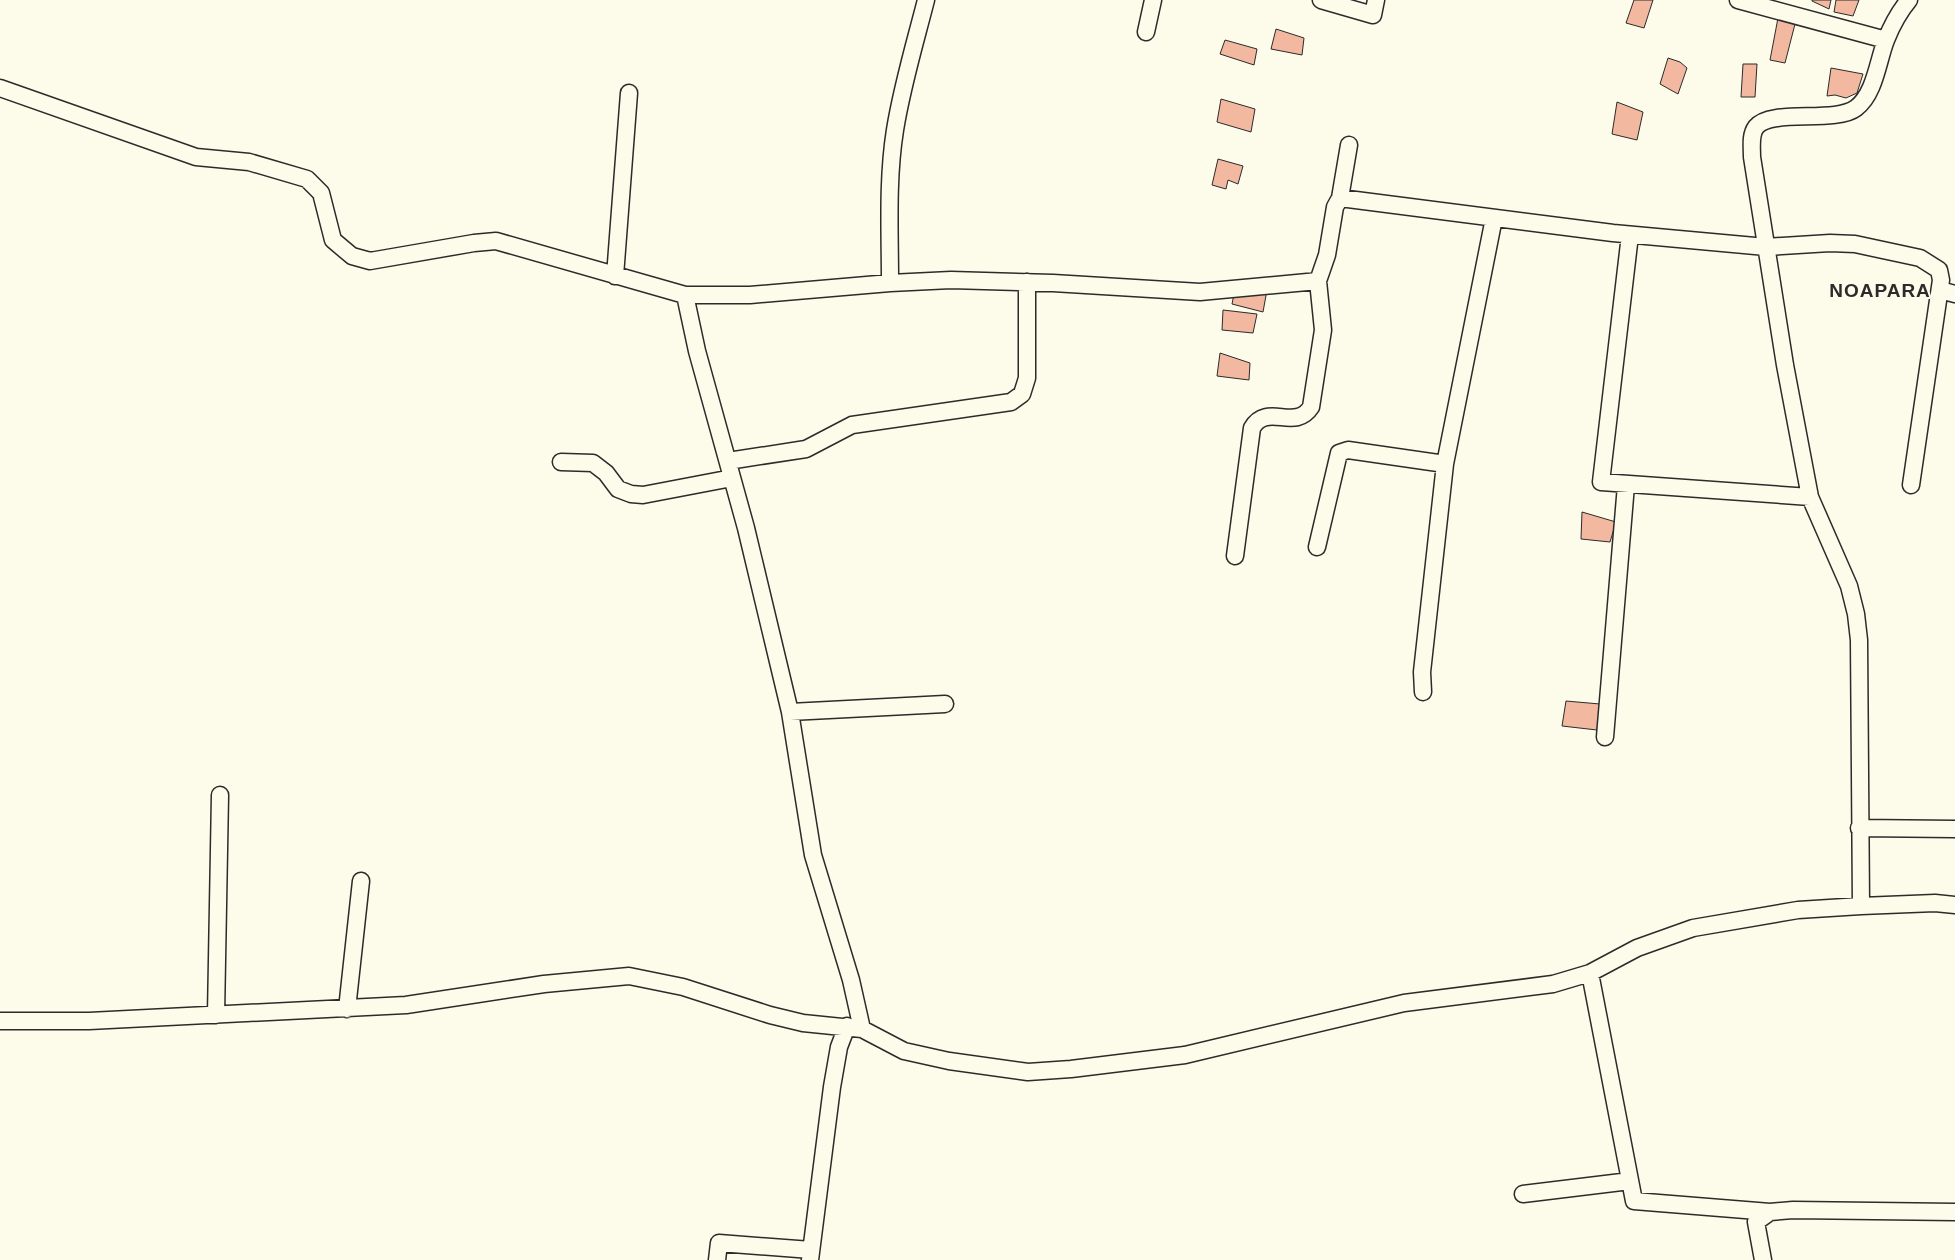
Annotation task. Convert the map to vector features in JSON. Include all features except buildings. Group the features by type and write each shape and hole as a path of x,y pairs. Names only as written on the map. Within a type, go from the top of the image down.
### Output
{"street":[{"path":"890,283 890,176 894,132 901,95 926,0"},
{"path":"1146,32 1153,0"},
{"path":"1321,0 1373,15 1376,0"},
{"path":"1738,0 1886,40"},
{"path":"1861,906 1859,640 1856,614 1849,586 1810,497 1784,365 1752,157 1752,137 1757,126 1767,120 1841,114 1855,109 1866,98 1896,17 1909,0"},
{"path":"0,88 196,157 250,162 307,179 320,193 333,240 352,256 370,262 474,243 496,242 685,295 750,295 890,283 951,280 1027,282 1200,292 1260,284 1318,281"},
{"path":"615,276 629,93"},
{"path":"1235,556 1252,428 1256,421 1264,418 1299,418 1306,414 1311,406 1323,330 1318,281 1327,255 1335,207 1340,198 1350,145"},
{"path":"1340,198 1630,235 1766,247 1830,243 1855,244 1920,258 1939,270 1947,292 1911,485"},
{"path":"1423,692 1422,672 1445,464 1494,218"},
{"path":"1630,235 1601,482 1810,497"},
{"path":"728,461 806,449 852,425 1011,402 1022,394 1027,378 1027,282"},
{"path":"685,295 697,351 746,528 790,712 813,855 851,980 854,1027 839,1047 832,1087 811,1255 719,1243 717,1260"},
{"path":"1317,547 1339,454 1348,450 1445,464"},
{"path":"561,462 593,464 606,473 618,489 643,495 732,478"},
{"path":"1605,737 1626,485"},
{"path":"790,712 944,704"},
{"path":"216,1014 220,795"},
{"path":"1859,828 1955,829"},
{"path":"347,1009 361,881"},
{"path":"0,1021 89,1022 216,1014 347,1009 416,1004 535,985 630,976 683,987 786,1019 828,1027 854,1027 904,1051 949,1061 1028,1072 1071,1069 1185,1055 1404,1002 1553,984 1590,973 1637,948 1693,928 1798,910 1935,903 1955,905"},
{"path":"1590,973 1634,1201 1770,1212 1793,1210 1955,1212"},
{"path":"1523,1194 1630,1181"},
{"path":"1764,1260 1756,1222 1770,1212"}],"district":[{"name":"NOAPARA","path":"1880,290"}]}
